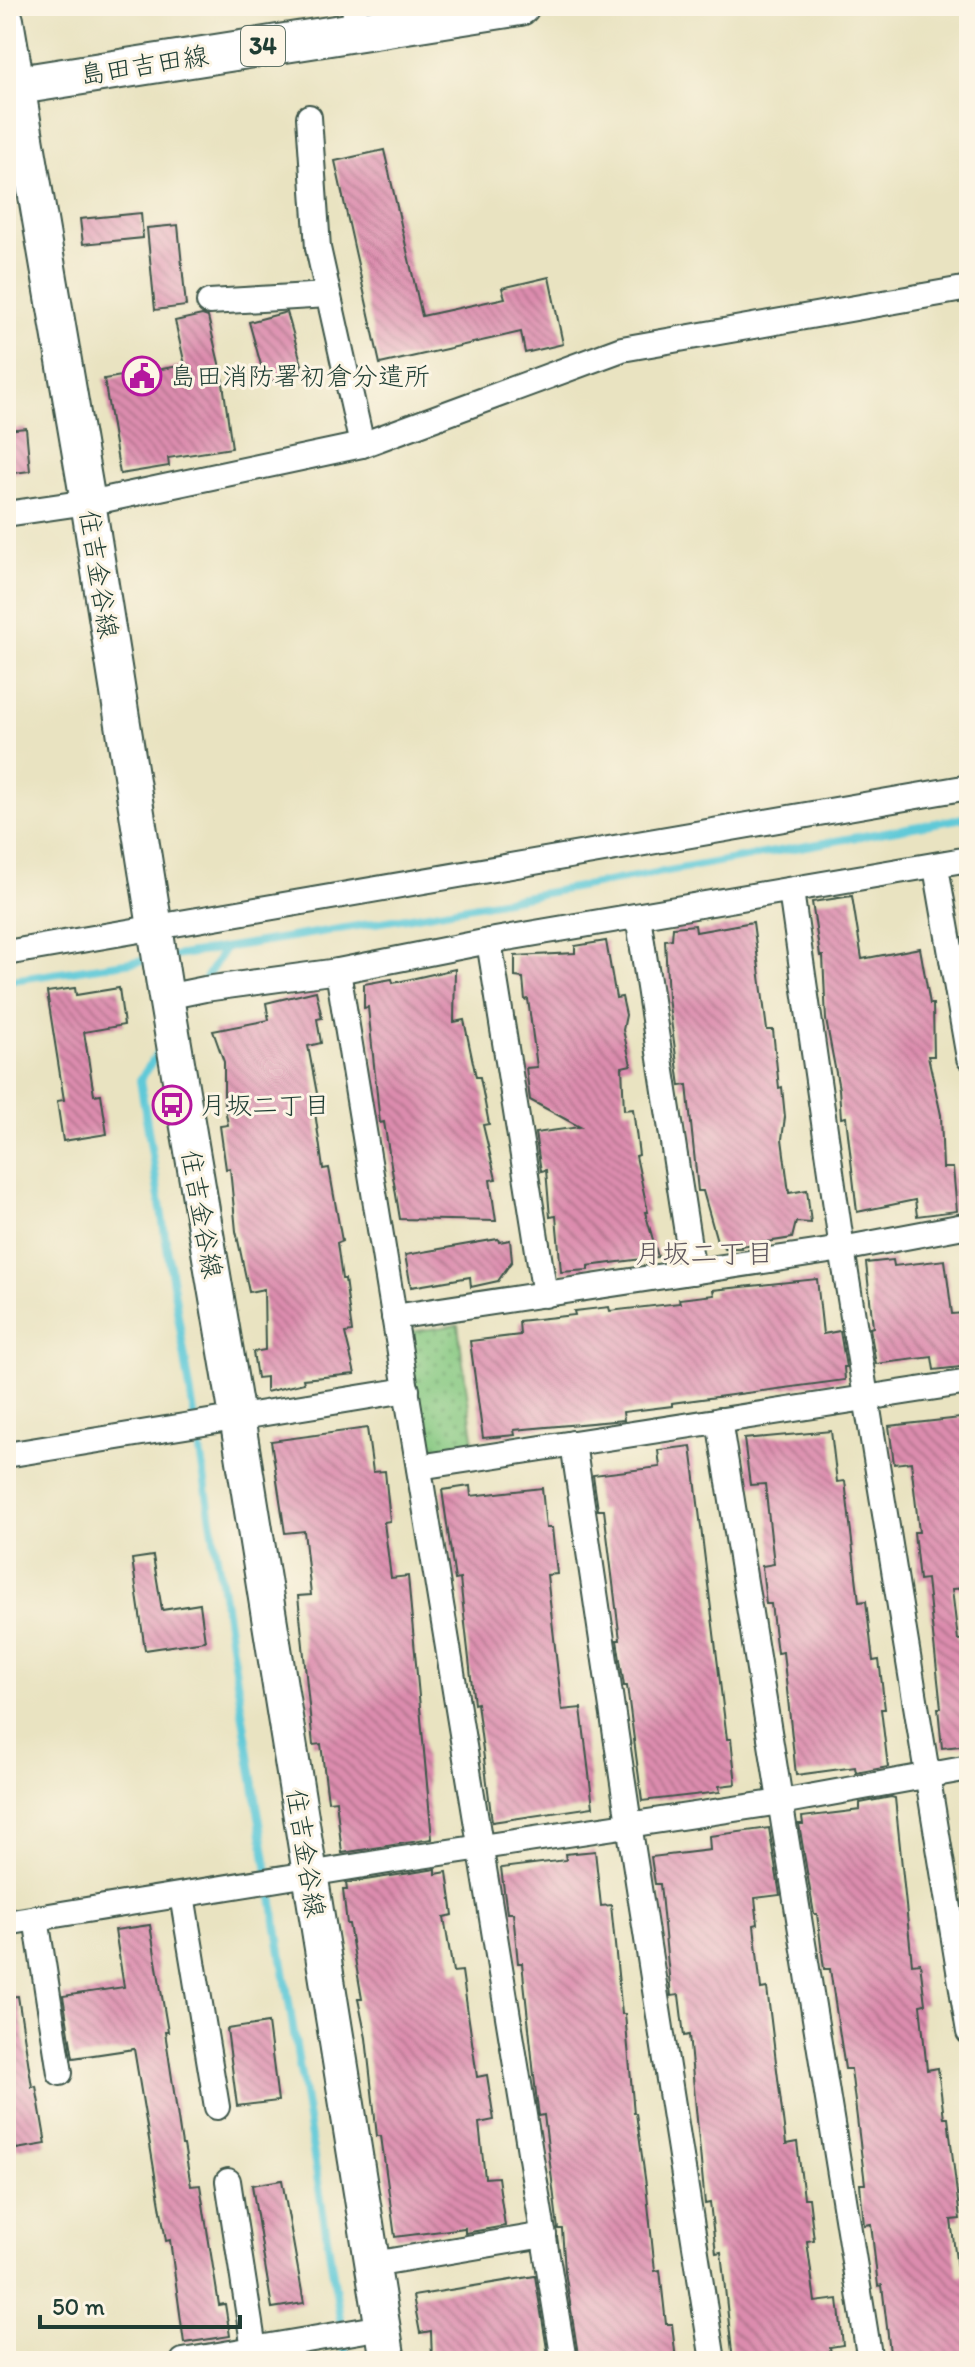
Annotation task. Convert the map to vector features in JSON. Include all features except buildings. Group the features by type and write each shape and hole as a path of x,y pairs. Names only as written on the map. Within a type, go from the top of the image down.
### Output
{"main road":[{"name":"島田吉田線","path":"11,86 355,19 520,6"},
{"name":"住吉金谷線","path":"6,20 11,86 88,502 155,931 178,991 175,1054 225,1419 297,1877 373,2264 370,2329 388,2361"}],"street":[{"path":"309,117 318,248 362,445"},
{"path":"6,514 88,502 362,445 622,349 969,288"},
{"path":"209,302 328,295"},
{"path":"6,953 155,931 969,787"},
{"path":"178,991 338,971 489,941 969,859"},
{"path":"936,867 969,1058"},
{"path":"791,891 842,1249 926,1775 961,1933 969,2032"},
{"path":"638,916 693,1272"},
{"path":"489,941 545,1295"},
{"path":"338,971 564,2361"},
{"path":"394,1317 842,1249 969,1225"},
{"path":"419,1467 969,1382"},
{"path":"6,1455 407,1390"},
{"path":"719,1420 870,2361"},
{"path":"573,1443 713,2361"},
{"path":"6,1923 781,1802 969,1768"},
{"path":"182,1895 217,2107"},
{"path":"36,1918 60,2073"},
{"path":"228,2181 254,2349"},
{"path":"373,2264 544,2235"},
{"path":"183,2361 370,2329"}],"green space":[{"path":"458,1325 475,1452 425,1458 408,1332"}],"waterway":[{"path":"169,957 969,817"},
{"path":"203,983 225,948"},
{"path":"6,981 152,959"},
{"path":"163,1045 140,1080 347,2361"}],"place":[{"name":"島田消防署初倉分遣所","path":"142,376"},
{"name":"月坂二丁目","path":"172,1105"}],"district":[{"name":"月坂二丁目","path":"704,1253"}]}
